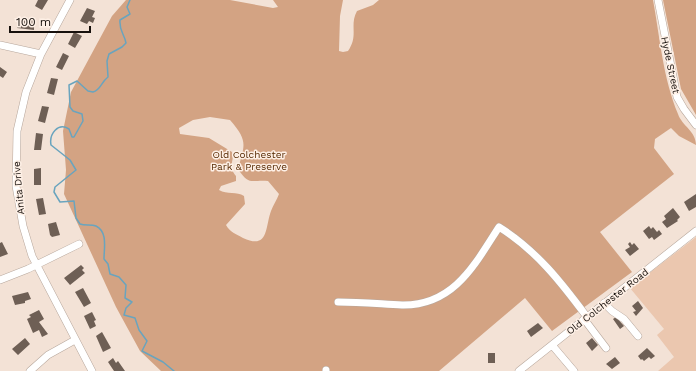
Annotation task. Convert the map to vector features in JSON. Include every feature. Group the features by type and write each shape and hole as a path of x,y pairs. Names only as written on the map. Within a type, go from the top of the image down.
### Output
{"street":[{"name":"Anita Drive","path":"70,0 42,54 22,105 17,131 15,158 16,186 20,212 27,240 36,265 92,371"},
{"name":"Hyde Street","path":"658,0 677,97 684,110 696,125"},
{"path":"0,45 42,54"},
{"path":"338,302 377,302 402,305 419,303 440,295 453,288 469,273 499,227 527,246 543,261 586,318 606,348"},
{"name":"Old Colchester Road","path":"518,371 696,231"},
{"path":"0,280 36,265 79,244"},
{"path":"604,303 612,311 624,319 638,336"},
{"path":"30,371 48,355 75,340"},
{"path":"552,344 574,371"}],"shaded area":[{"path":"696,237 696,371 658,371 674,357 657,335 664,329 630,288"}],"green space":[{"name":"Old Colchester Park & Preserve","path":"126,0 230,0 273,8 278,7 273,0 343,0 340,16 339,51 343,52 348,51 353,40 354,21 357,11 373,5 379,0 653,0 662,58 673,100 682,122 694,136 696,145 679,136 671,128 655,139 654,148 674,174 600,232 632,272 552,331 525,298 439,371 161,371 140,351 116,307 64,194 66,170 63,131 71,92 112,16","holes":["210,117 230,120 240,133 243,143 238,169 242,175 249,180 268,181 279,194 271,211 264,235 262,239 258,241 251,241 243,238 231,231 226,225 245,204 244,196 219,190 221,186 236,181 236,176 232,169 232,152 209,138 180,134 179,128 193,120"]},
{"path":"663,0 696,0 696,115 681,89"}],"building":[{"path":"38,0 48,0 42,10 35,6"},
{"path":"87,8 95,11 92,17 95,18 93,23 89,21 87,24 80,21"},
{"path":"29,18 34,19 34,30 17,28 18,19 28,21"},
{"path":"74,32 82,36 75,48 68,44"},
{"path":"63,53 69,56 62,70 56,67"},
{"path":"0,67 7,72 3,78 0,76"},
{"path":"51,78 58,79 54,95 47,93"},
{"path":"42,106 49,107 45,123 38,121"},
{"path":"36,133 43,134 41,150 34,150"},
{"path":"41,168 41,185 34,185 34,169"},
{"path":"696,194 696,207 689,211 684,202"},
{"path":"43,198 46,214 39,215 36,199"},
{"path":"673,208 680,217 677,220 678,221 667,228 662,222 666,219 664,216"},
{"path":"56,222 60,235 52,237 50,235 48,224"},
{"path":"649,226 651,229 653,227 657,232 659,230 662,234 654,240 652,237 649,239 643,231"},
{"path":"2,242 8,254 0,257 0,243"},
{"path":"630,242 632,245 634,243 639,249 630,256 625,250 630,247 628,244"},
{"path":"81,265 84,268 82,270 85,273 70,285 64,278"},
{"path":"83,288 91,303 84,307 75,292"},
{"path":"28,292 31,299 25,301 25,303 15,305 12,296"},
{"path":"638,301 643,308 636,316 633,312 636,311 632,306"},
{"path":"39,310 44,319 39,322 48,334 42,337 39,330 33,333 27,319 31,317 29,315"},
{"path":"92,312 96,320 94,321 96,326 90,329 84,316"},
{"path":"616,317 624,326 620,329 613,319"},
{"path":"538,323 543,328 531,337 527,331"},
{"path":"102,332 111,348 103,352 96,336"},
{"path":"25,338 30,344 18,355 12,349"},
{"path":"592,338 598,345 592,351 586,343"},
{"path":"647,348 655,356 651,359 649,357 644,361 642,359 641,360 638,356"},
{"path":"488,353 495,353 495,363 488,363"},
{"path":"615,357 620,363 612,369 606,364"},
{"path":"113,358 116,363 118,361 125,371 114,371 108,362"}],"waterway":[{"path":"130,0 127,7 130,14 120,20 120,27 126,43 109,54 107,61 108,77 98,90 93,92 88,91 77,81 69,85 70,107 73,111 82,114 83,121 74,137 72,137 69,129 65,127 55,130 51,137 51,145 70,160 76,170 55,187 54,192 60,202 74,201 76,218 80,224 92,225 100,229 104,236 104,259 108,264 110,274 119,277 126,285 125,298 132,302 126,308 124,315 135,318 139,330 147,341 142,351 163,362 174,371"}]}
